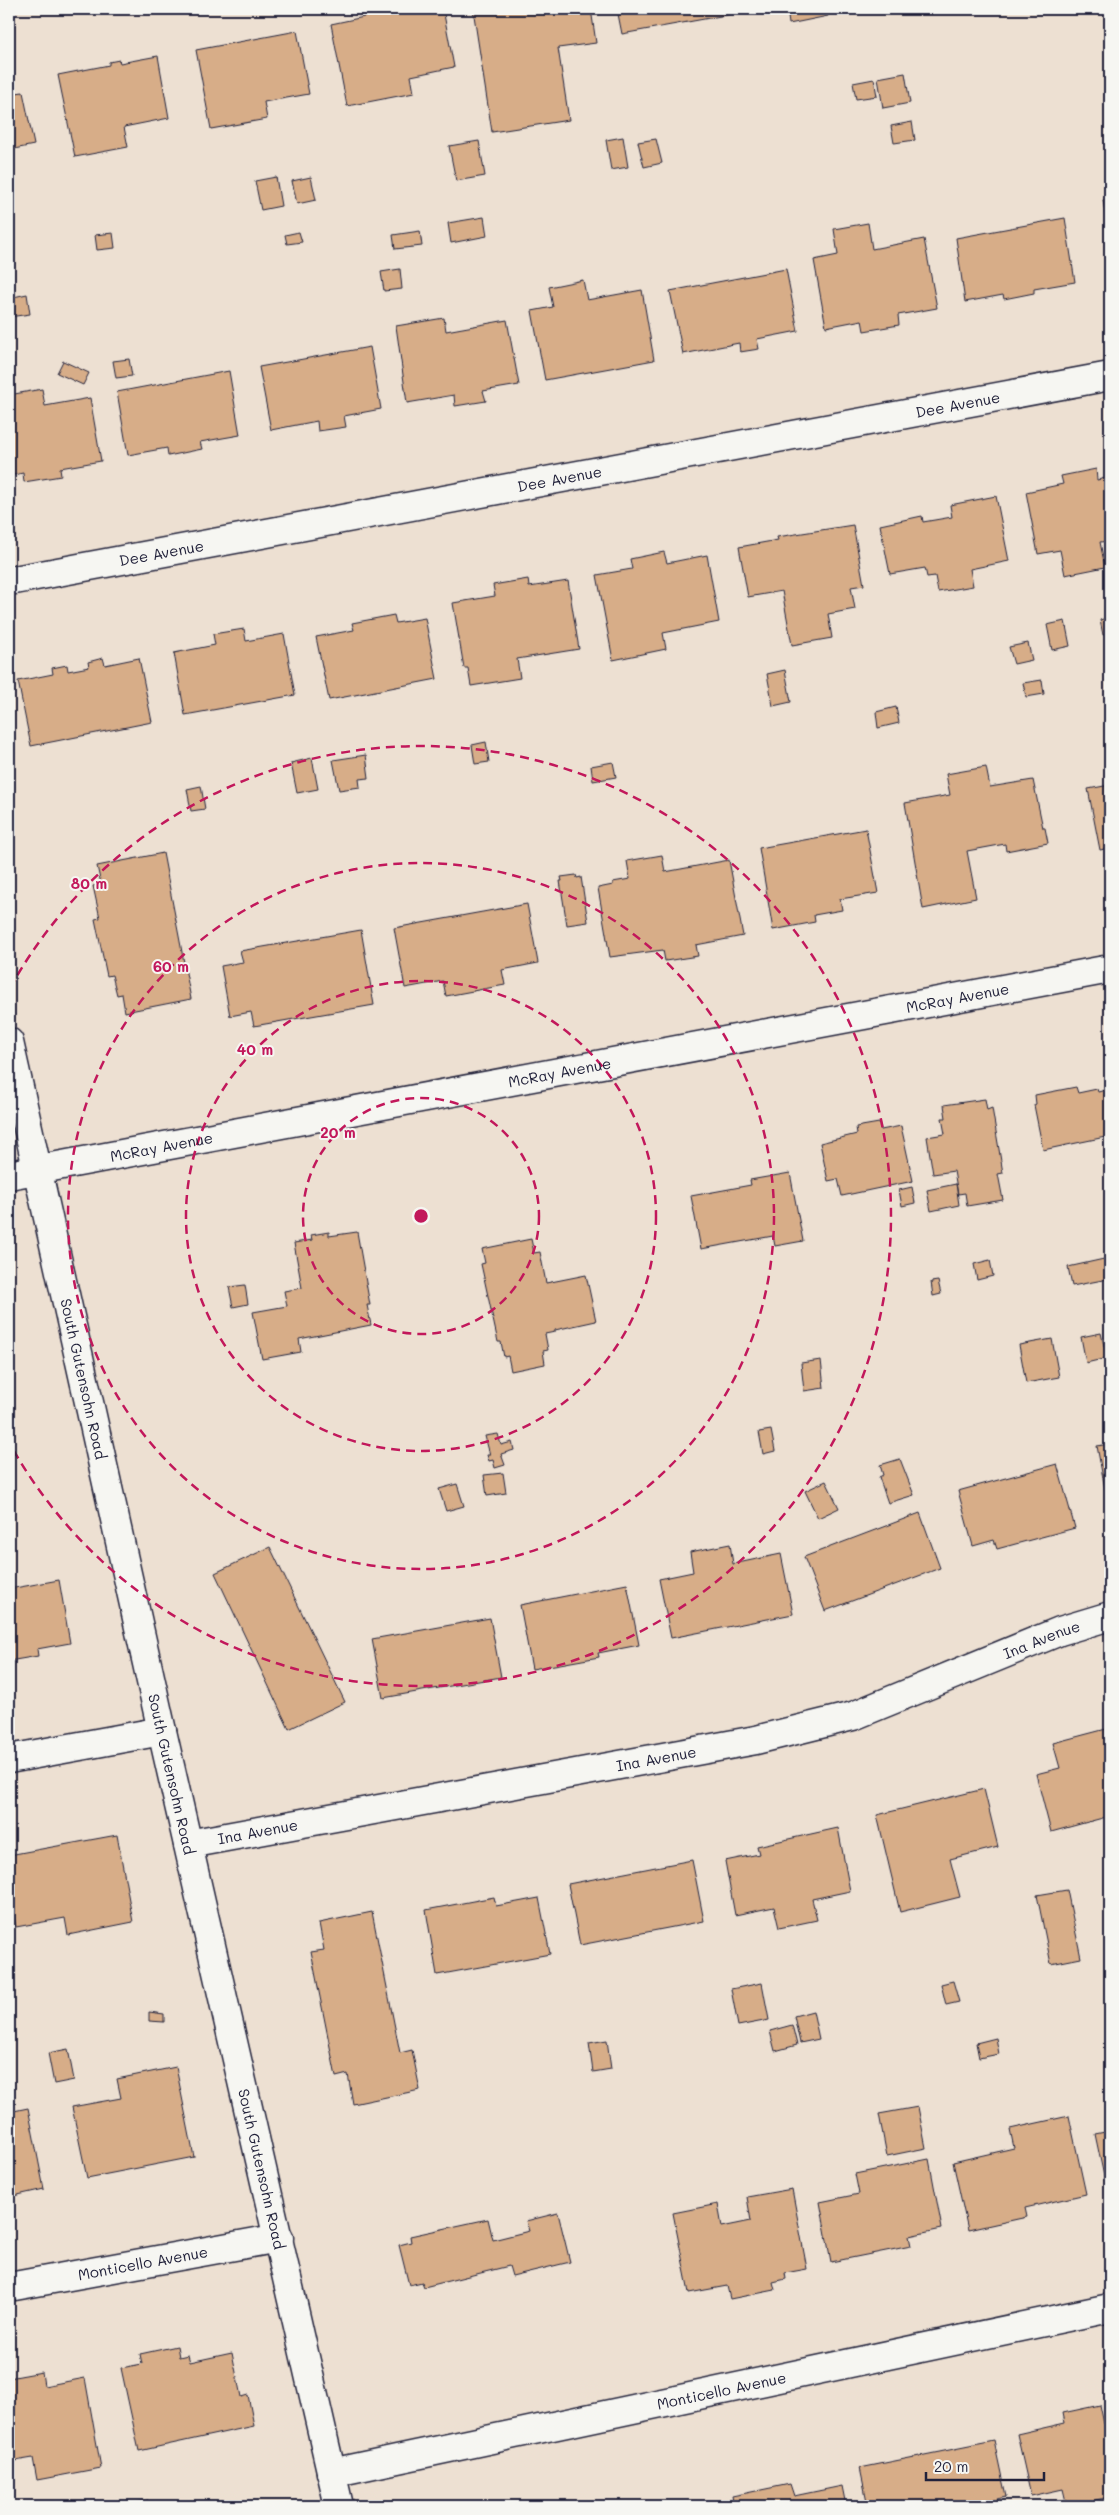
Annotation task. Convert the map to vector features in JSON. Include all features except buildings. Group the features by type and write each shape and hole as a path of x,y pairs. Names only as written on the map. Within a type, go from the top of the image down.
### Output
{"street":[{"name":"Dee Avenue","path":"9,581 1110,376"},
{"name":"McRay Avenue","path":"9,1175 1110,969"},
{"name":"South Gutensohn Road","path":"9,1042 162,1731 339,2506"},
{"name":"Ina Avenue","path":"188,1844 776,1736 853,1716 1060,1630 1110,1616"},
{"path":"9,1759 162,1731"},
{"name":"Monticello Avenue","path":"9,2287 278,2238"},
{"name":"Monticello Avenue","path":"331,2473 1110,2308"}]}
